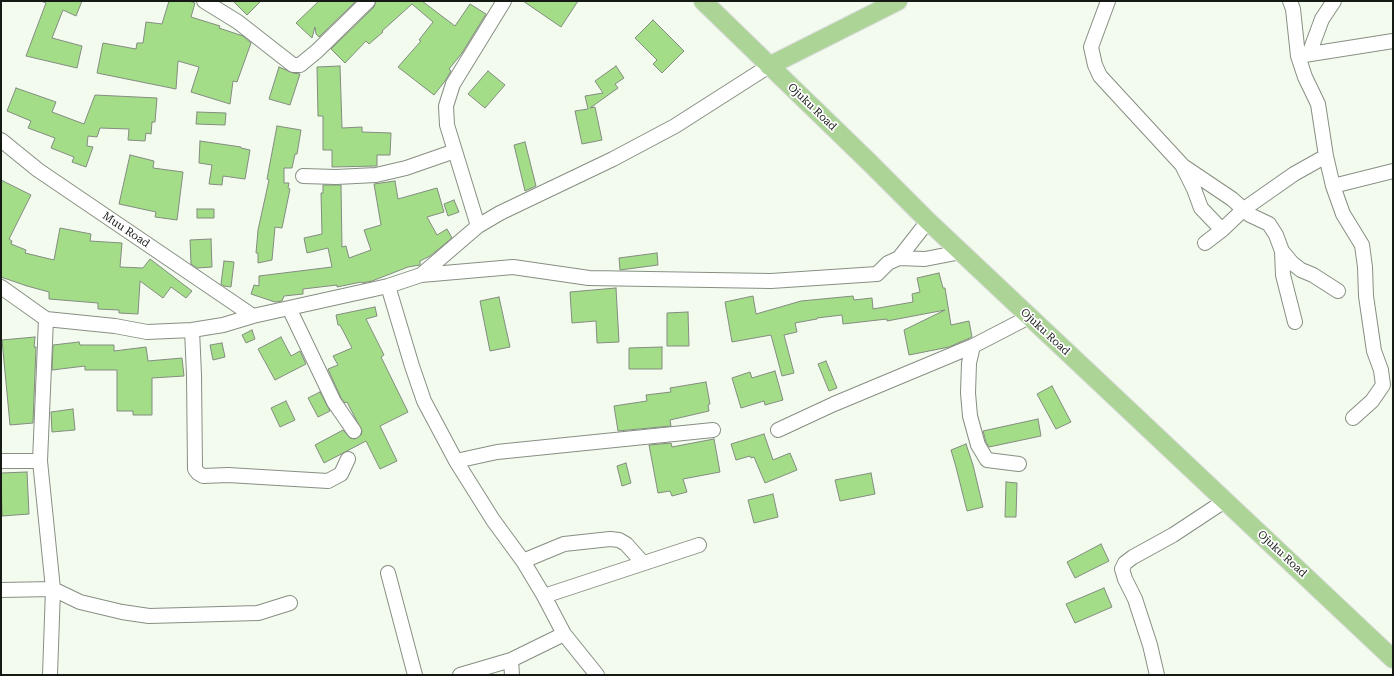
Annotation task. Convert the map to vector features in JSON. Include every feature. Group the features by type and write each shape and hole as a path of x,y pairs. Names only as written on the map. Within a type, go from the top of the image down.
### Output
{"main road":[{"name":"Ojuku Road","path":"703,1 928,221 1393,658"},
{"path":"769,66 898,1"}],"street":[{"path":"204,1 238,22 292,65 300,65 317,51 368,1"},
{"path":"478,226 447,125 446,106 453,84 504,1"},
{"path":"1108,1 1090,46 1095,65 1100,76 1183,166 1232,199 1250,215 1269,224 1276,235 1282,251 1292,264 1338,291"},
{"path":"1290,1 1303,55 1305,77 1318,104 1326,156 1333,186 1343,214 1362,245 1366,267 1366,296 1374,351 1382,370 1383,385 1372,401 1353,418"},
{"path":"1303,55 1322,19 1334,1"},
{"path":"1303,55 1393,41"},
{"path":"421,275 478,226 500,213 613,160 675,126 769,66"},
{"name":"Muu Road","path":"1,140 38,170 253,316"},
{"path":"303,176 336,177 376,175 406,168 455,151"},
{"path":"1205,243 1222,230 1244,209 1294,174 1326,156"},
{"path":"1183,166 1201,208 1222,230"},
{"path":"1333,186 1393,171"},
{"path":"899,258 928,221"},
{"path":"1282,251 1283,275 1295,322"},
{"path":"1,287 46,320 115,326 147,332 192,330 223,325 253,316 388,286 421,275 513,267 589,278 771,281 877,274 888,263 899,258 925,259 961,252"},
{"path":"388,286 424,402 456,461 493,520 523,561 564,634 597,675"},
{"path":"289,308 334,402 354,431"},
{"path":"778,430 834,404 973,346 1029,317"},
{"path":"46,320 40,461 53,589 50,675"},
{"path":"192,330 195,468 198,473 203,476 228,475 328,481 340,474 348,459"},
{"path":"973,346 968,363 968,393 970,416 978,445 988,460 1019,464"},
{"path":"456,461 497,452 713,430"},
{"path":"1,461 40,461"},
{"path":"1157,675 1150,645 1135,599 1125,579 1122,569 1125,563 1133,557 1173,535 1226,500"},
{"path":"523,561 564,544 610,539 619,540 626,544 642,563"},
{"path":"544,596 699,545"},
{"path":"388,573 415,675"},
{"path":"1,590 53,589 80,602 122,612 149,616 258,613 290,604"},
{"path":"460,675 511,660 564,634"},
{"path":"511,660 512,675"}],"building":[{"path":"41,1 82,1 76,16 63,10 52,38 82,46 77,68 26,56 46,3"},
{"path":"169,1 189,1 195,3 191,17 220,26 219,28 243,36 251,43 237,82 233,81 230,104 191,92 199,67 178,61 176,89 97,73 103,43 136,49 137,43 143,43 146,22 162,24"},
{"path":"233,1 261,1 247,15"},
{"path":"319,1 356,1 319,37 316,34 315,27 312,38 296,23"},
{"path":"376,1 422,1 455,26 470,4 486,14 462,53 449,69 451,71 445,81 434,95 398,67 421,41 419,40 433,22 412,4 369,44 366,41 345,63 331,49 374,7"},
{"path":"523,1 578,1 561,27"},
{"path":"653,20 684,51 662,73 653,64 657,60 635,38"},
{"path":"340,66 342,128 362,127 362,132 391,133 390,155 377,155 377,166 332,167 332,150 323,150 323,116 318,116 317,67"},
{"path":"616,66 624,78 615,84 618,88 590,108 595,107 602,140 582,144 575,111 588,109 585,96 603,93 595,81"},
{"path":"279,67 293,73 300,74 290,105 269,99"},
{"path":"488,71 505,85 485,108 468,94"},
{"path":"16,88 56,102 52,112 84,124 95,95 157,98 155,122 152,122 151,134 146,133 145,141 128,140 129,129 100,128 97,137 88,136 87,146 93,147 86,167 72,162 74,157 51,148 55,138 28,128 31,121 7,111"},
{"path":"197,112 226,113 225,125 196,124"},
{"path":"277,126 301,130 297,154 295,154 292,168 284,168 284,183 289,183 288,188 290,189 282,228 275,227 272,260 258,263 258,253 256,253 258,230 269,180 267,179"},
{"path":"200,141 241,147 250,150 245,179 223,176 222,185 209,184 212,165 199,163"},
{"path":"525,142 536,186 525,191 514,145"},
{"path":"130,155 154,161 153,168 183,172 177,220 155,217 156,212 119,204"},
{"path":"1,180 31,195 9,239 12,241 11,244 26,250 25,253 54,260 60,228 91,234 90,241 122,243 120,267 143,268 150,259 192,291 186,298 171,287 163,298 140,281 138,314 119,313 119,310 98,309 98,303 49,299 49,292 1,277"},
{"path":"395,181 398,199 437,188 444,212 427,217 437,235 447,229 452,238 430,256 420,261 420,265 408,267 372,281 337,287 337,285 303,289 303,294 284,296 282,301 275,302 251,294 254,285 259,286 259,276 332,267 328,248 307,253 304,238 322,234 321,193 323,193 323,185 341,185 342,247 346,246 349,258 371,250 364,230 381,225 374,184"},
{"path":"454,200 459,212 448,216 444,204"},
{"path":"197,209 214,209 214,218 197,218"},
{"path":"211,239 212,267 197,268 191,264 190,240"},
{"path":"657,253 658,265 620,270 619,258"},
{"path":"224,261 234,262 231,287 221,284"},
{"path":"939,273 943,288 945,288 951,325 969,321 972,337 949,347 909,355 904,330 945,310 887,321 887,319 843,324 842,315 817,318 795,323 797,332 784,335 794,373 782,376 771,335 732,342 725,302 753,296 756,314 801,301 853,296 854,300 872,298 873,309 913,302 912,294 920,292 917,278"},
{"path":"616,288 619,342 597,343 596,321 572,323 570,292"},
{"path":"499,297 510,347 490,351 480,301"},
{"path":"375,307 377,316 366,319 384,355 381,357 408,412 380,426 397,461 380,469 366,441 324,463 315,445 343,430 350,438 355,439 361,435 362,431 347,402 345,403 341,398 328,369 338,365 333,356 352,348 340,325 338,325 336,315"},
{"path":"688,312 689,346 667,346 667,313"},
{"path":"252,330 255,339 246,343 242,335"},
{"path":"35,337 34,347 36,347 33,423 10,425 2,340"},
{"path":"281,337 291,356 300,351 306,364 275,380 258,349"},
{"path":"79,342 80,345 114,345 114,351 146,347 148,361 182,358 184,376 152,378 152,415 133,415 133,411 117,411 117,370 85,370 85,366 52,370 53,345"},
{"path":"222,343 225,357 213,360 210,345"},
{"path":"662,347 662,369 629,369 629,348"},
{"path":"826,361 837,388 829,391 818,364"},
{"path":"775,371 783,400 765,405 764,401 741,408 732,378 750,372 752,378"},
{"path":"706,382 710,404 708,405 709,411 670,420 671,426 618,431 614,406 647,401 646,395 671,392 670,388"},
{"path":"1052,386 1071,422 1056,429 1037,394"},
{"path":"320,392 330,411 318,417 308,398"},
{"path":"286,401 295,420 280,427 271,408"},
{"path":"73,409 75,430 52,432 51,412"},
{"path":"1038,419 1041,436 989,447 986,442 983,431"},
{"path":"764,434 773,460 790,453 797,470 765,483 754,457 751,458 750,456 736,460 731,444"},
{"path":"714,439 720,472 683,479 687,492 672,496 670,491 658,493 649,445 671,443 672,447"},
{"path":"966,444 973,465 983,507 967,511 951,450"},
{"path":"626,463 631,483 622,486 617,466"},
{"path":"27,472 29,514 2,516 1,473"},
{"path":"871,473 875,494 840,501 835,480"},
{"path":"1006,482 1017,483 1016,517 1005,517"},
{"path":"773,494 778,517 754,523 748,500"},
{"path":"1101,544 1109,561 1075,578 1067,562"},
{"path":"1104,588 1112,607 1075,623 1066,604"}]}
